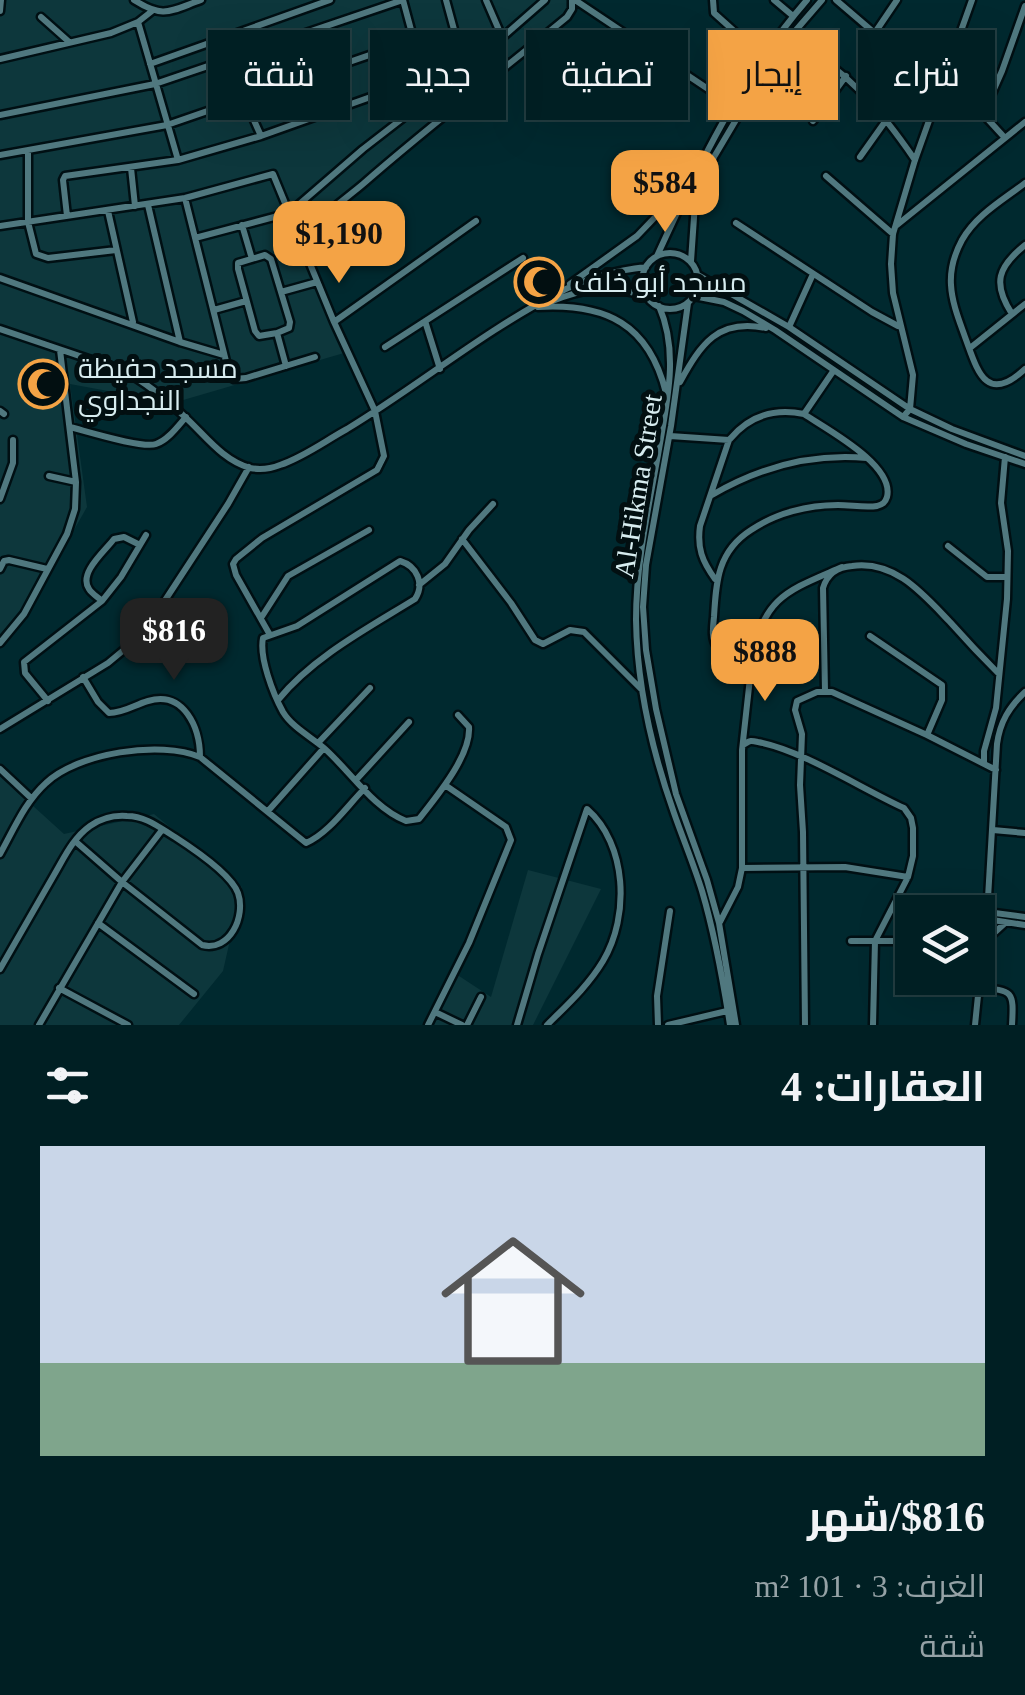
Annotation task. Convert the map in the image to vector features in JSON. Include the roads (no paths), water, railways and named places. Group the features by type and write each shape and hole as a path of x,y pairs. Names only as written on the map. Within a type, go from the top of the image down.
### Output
{"street":[{"path":"0,11 1,0"},
{"path":"134,0 152,12"},
{"path":"0,59 111,33 152,12 170,11 201,0"},
{"path":"150,64 330,0"},
{"path":"0,115 155,84 403,0 410,30"},
{"path":"446,0 454,30"},
{"path":"486,0 499,30"},
{"path":"506,34 545,0"},
{"path":"302,245 312,228 566,16 574,0 708,89"},
{"path":"712,0 714,13 733,30"},
{"path":"774,0 793,16"},
{"path":"783,30 807,0"},
{"path":"796,30 822,0"},
{"path":"836,0 870,30"},
{"path":"877,30 897,0"},
{"path":"961,30 972,0"},
{"path":"995,83 1025,6"},
{"path":"41,17 70,42"},
{"path":"138,22 178,160"},
{"path":"838,70 858,89"},
{"path":"813,121 846,76"},
{"path":"67,216 64,177 178,160 370,97"},
{"path":"0,155 167,125 208,111"},
{"path":"254,120 261,136"},
{"path":"195,238 289,212 400,120"},
{"path":"724,120 657,256 646,267 642,282 647,296 658,306 674,309 691,300 733,306 904,417 948,437 1023,457"},
{"path":"690,261 694,203 735,120"},
{"path":"860,156 885,120"},
{"path":"887,120 915,160"},
{"path":"904,417 910,409 913,375 899,326 891,276 894,230 929,120"},
{"path":"988,120 1005,138"},
{"path":"894,230 1025,122"},
{"path":"28,150 28,222 36,254 48,258 116,250"},
{"path":"556,294 637,236 702,159"},
{"path":"131,168 136,206"},
{"path":"0,226 185,198 273,174 375,412 384,456 381,466 368,476 262,538 236,559 236,576 270,635"},
{"path":"826,176 894,230"},
{"path":"1025,183 976,221 960,242 951,282 953,300 979,375 990,382 1006,382 1025,369"},
{"path":"185,198 228,372 234,380 316,357"},
{"path":"148,205 180,342"},
{"path":"108,211 133,324"},
{"path":"334,322 476,221"},
{"path":"736,223 899,326"},
{"path":"242,225 252,259"},
{"path":"1012,314 1003,299 1001,273 1009,258 1025,245"},
{"path":"657,256 672,253 690,261 698,275 691,300"},
{"path":"267,256 281,292 290,324 288,330 256,334 237,265 267,256"},
{"path":"385,347 523,258"},
{"path":"0,330 124,371 157,392 224,455 249,468 266,469 286,463 375,412 556,294 585,281 646,267"},
{"path":"789,327 813,274"},
{"path":"698,275 789,327 910,409 1006,454"},
{"path":"0,278 224,355"},
{"path":"281,292 317,282"},
{"path":"527,310 590,289 615,289 647,296"},
{"name":"Al-Hikma Street","path":"691,300 646,565 643,607 656,709 676,794 720,923 733,1025"},
{"path":"214,310 246,301"},
{"path":"970,348 1025,304"},
{"path":"537,306 593,310 631,329 653,355 667,400"},
{"name":"Al-Hikma Street","path":"658,306 669,342 667,400 638,575 637,642 661,772 710,919 733,1025"},
{"path":"425,321 440,369"},
{"path":"677,387 702,348 723,330 746,325 774,330"},
{"path":"277,333 286,366"},
{"path":"1,642 24,614 72,522 76,482 60,350"},
{"path":"804,414 834,370"},
{"path":"716,580 702,562 698,540 729,440 741,426 756,418 788,411 804,414 879,469 888,493 882,505 797,510 762,524 735,543 716,580 713,636 716,646 726,655 752,660"},
{"path":"70,427 152,445 186,418"},
{"path":"670,436 729,440"},
{"path":"0,499 12,463 13,440"},
{"path":"984,763 996,708 1007,599 1008,552 1002,503 1006,454"},
{"path":"711,496 754,474 797,460 823,456 869,458"},
{"path":"0,729 108,663 143,634 249,468"},
{"path":"49,476 76,482"},
{"path":"278,700 289,686 330,655 415,598 420,585 440,570 493,504"},
{"path":"261,618 288,576 369,530"},
{"path":"48,701 25,673 24,662 102,601 146,535"},
{"path":"102,601 87,587 88,572 114,539 124,537 140,545"},
{"path":"462,540 511,602 535,640 543,644 570,630 584,632 643,691"},
{"path":"948,546 992,578 1007,599"},
{"path":"0,568 10,560 47,570"},
{"path":"420,585 412,567 404,562 395,563 297,626 262,639 262,651 278,700 291,721 398,818 419,818 445,785 469,739 466,722 458,714"},
{"path":"720,923 738,887 742,868 743,745 752,660 757,633 774,604 788,592 842,568 870,565 904,578 918,589 999,674"},
{"path":"825,691 823,588 825,580 842,568"},
{"path":"992,578 1007,577"},
{"path":"870,636 942,686 942,700 926,734"},
{"path":"83,677 109,713 154,700 180,705 197,728 200,756"},
{"path":"268,812 370,688"},
{"path":"805,1025 802,734 796,703 802,698 832,692 996,770"},
{"path":"988,895 997,744 1001,724 1025,692"},
{"path":"356,780 409,722"},
{"path":"743,745 760,742 801,758 907,811 913,828 912,864 875,941 873,1025"},
{"path":"0,854 31,798 51,778 107,754 166,751 200,756 303,843 310,843 365,788"},
{"path":"0,768 31,798"},
{"path":"428,1025 469,943 511,840 506,828 445,785"},
{"path":"517,1025 587,809 607,833 617,856 617,918 604,959 575,999 547,1025"},
{"path":"0,969 75,840 98,821 116,816 143,818 208,861 234,885 240,904 234,932 217,945 202,945 75,840"},
{"path":"39,1025 122,882 162,830"},
{"path":"993,830 1025,832"},
{"path":"742,868 846,867 908,877"},
{"path":"658,1025 656,996 670,911"},
{"path":"995,916 1025,917"},
{"path":"995,919 1025,925"},
{"path":"995,930 1006,922"},
{"path":"98,923 194,994"},
{"path":"851,940 895,941"},
{"path":"59,988 128,1025"},
{"path":"995,989 1003,989 1014,1002 1012,1025"},
{"path":"976,1025 978,995"},
{"path":"435,1012 464,1025 481,997"},
{"path":"668,1025 728,1011"}],"place":[{"name":"مسجد أبو خلف","path":"539,282"},
{"name":"مسجد حفيظة النجداوي","path":"43,384"}]}
